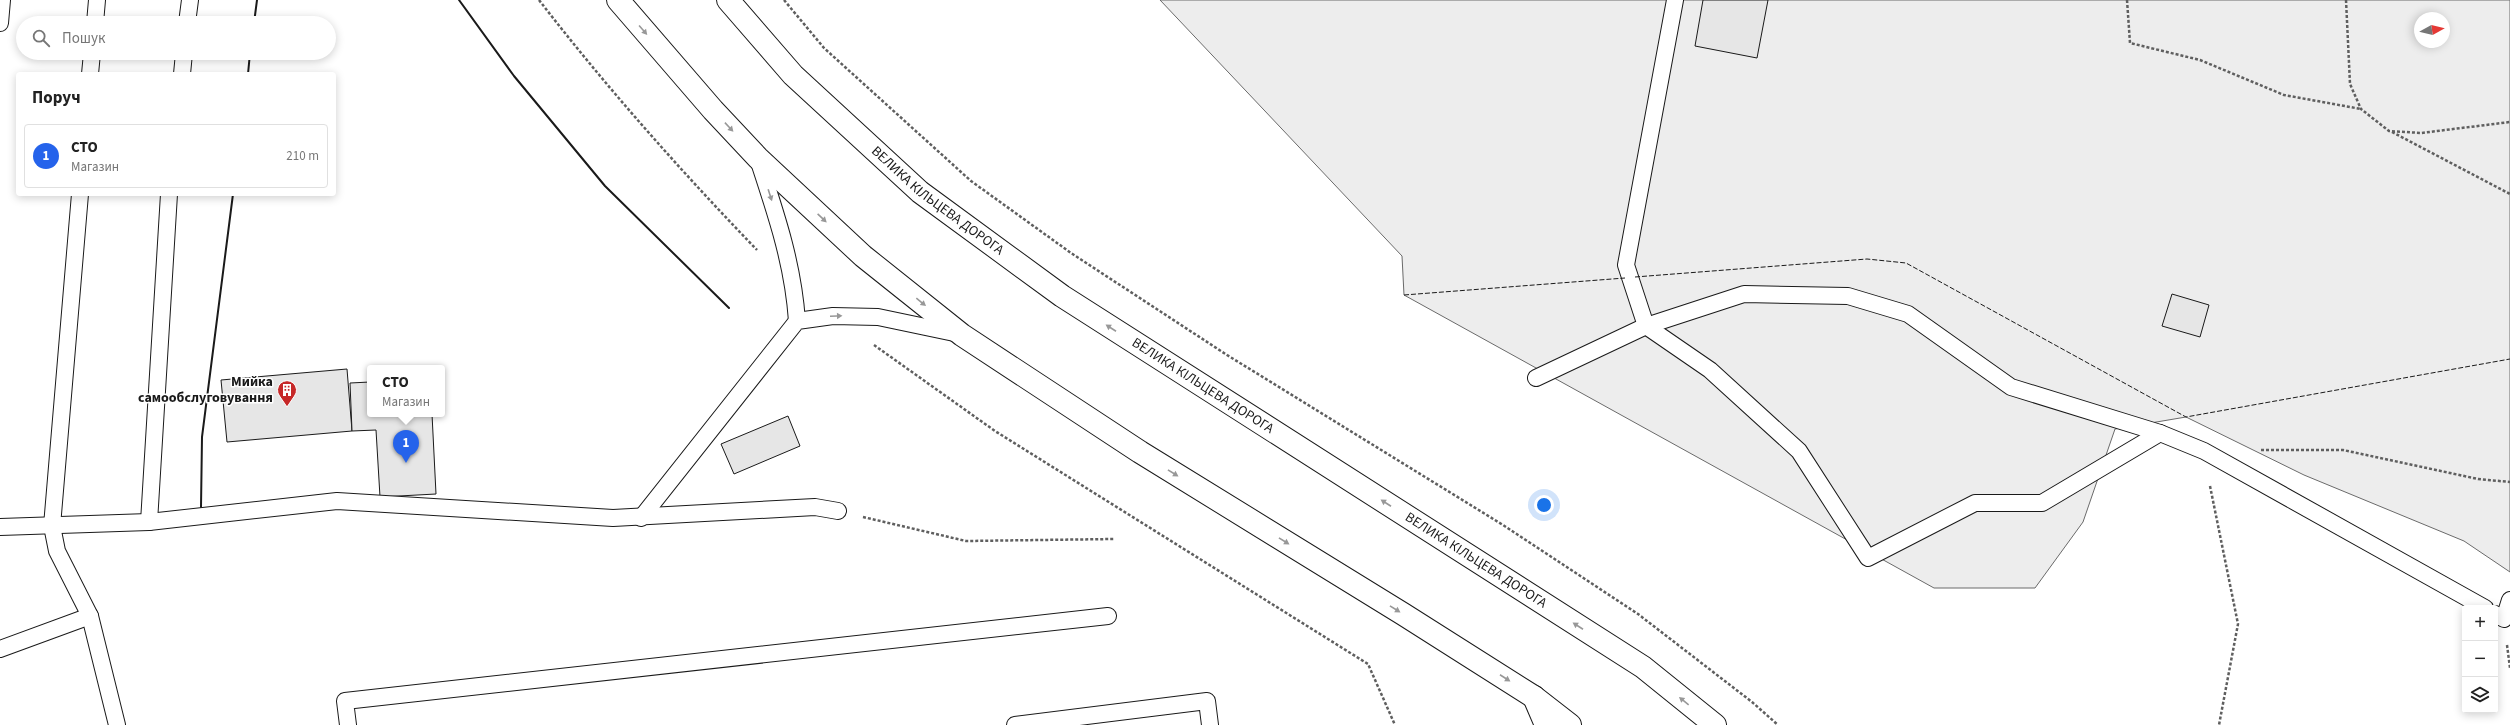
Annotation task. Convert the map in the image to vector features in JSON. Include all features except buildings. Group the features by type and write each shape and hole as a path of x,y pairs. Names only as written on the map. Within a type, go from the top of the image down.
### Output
{"main road":[{"path":"618,0 712,110 758,158 863,256 962,335 1140,452 1403,614 1534,697 1570,725"},
{"name":"ВЕЛИКА КІЛЬЦЕВА ДОРОГА","path":"728,0 793,75 920,192 1056,292 1643,667 1715,725"},
{"path":"1534,697 1546,725"}],"lane":[{"path":"0,23 2,0"},
{"path":"96,16 97,0"},
{"path":"189,16 190,0"},
{"path":"1676,0 1626,265 1646,326 1710,370 1799,451 1868,558 1975,503 2042,503 2160,433"},
{"path":"90,72 91,60"},
{"path":"182,72 183,60"},
{"path":"641,518 797,321 794,285 785,241 758,158"},
{"path":"80,196 52,526 57,550 90,616 117,725"},
{"path":"149,522 169,196"},
{"path":"1536,378 1646,326 1744,294 1848,296 1908,314 2011,387 2160,433 2204,451 2480,605"},
{"path":"797,321 833,316 878,317 962,335"},
{"path":"0,527 149,522 337,501 605,518 641,518 815,507 838,511"},
{"path":"2498,615 2504,618 2510,600"},
{"path":"0,649 90,616"},
{"path":"348,725 345,701 1108,616"},
{"path":"1015,725 1207,701 1210,725"}],"path":[{"path":"539,0 585,59 674,164 762,256 794,285"},
{"path":"784,0 824,48 971,181 1070,253 1214,347 1503,525 1638,614 1752,702 1778,725"},
{"path":"2127,0 2130,42 2200,60 2284,96 2361,109"},
{"path":"2346,0 2350,84 2361,109 2389,131 2510,194"},
{"path":"2389,131 2421,133 2510,122"},
{"path":"872,344 995,431 1368,664 1395,725"},
{"path":"2258,450 2343,450 2478,479 2510,482"},
{"path":"2204,451 2238,624 2219,725"},
{"path":"838,511 966,541 1114,539"}],"shaded area":[{"path":"1160,0 2510,0 2510,572 2464,541 2304,475 2186,417 2115,429 2083,522 2035,588 1934,588 1404,295 1402,256"}],"fence":[{"path":"1635,277 1867,259 1906,263 2186,417 2510,359"},
{"path":"1404,295 1625,278"}],"wall":[{"path":"255,16 257,0"},
{"path":"459,0 514,76 605,186 729,308"},
{"path":"248,72 249,60"},
{"path":"201,507 202,437 233,196"}],"place":[{"name":"Мийка самообслуговування","path":"287,407"},
{"name":"СТО","path":"406,463"}]}
